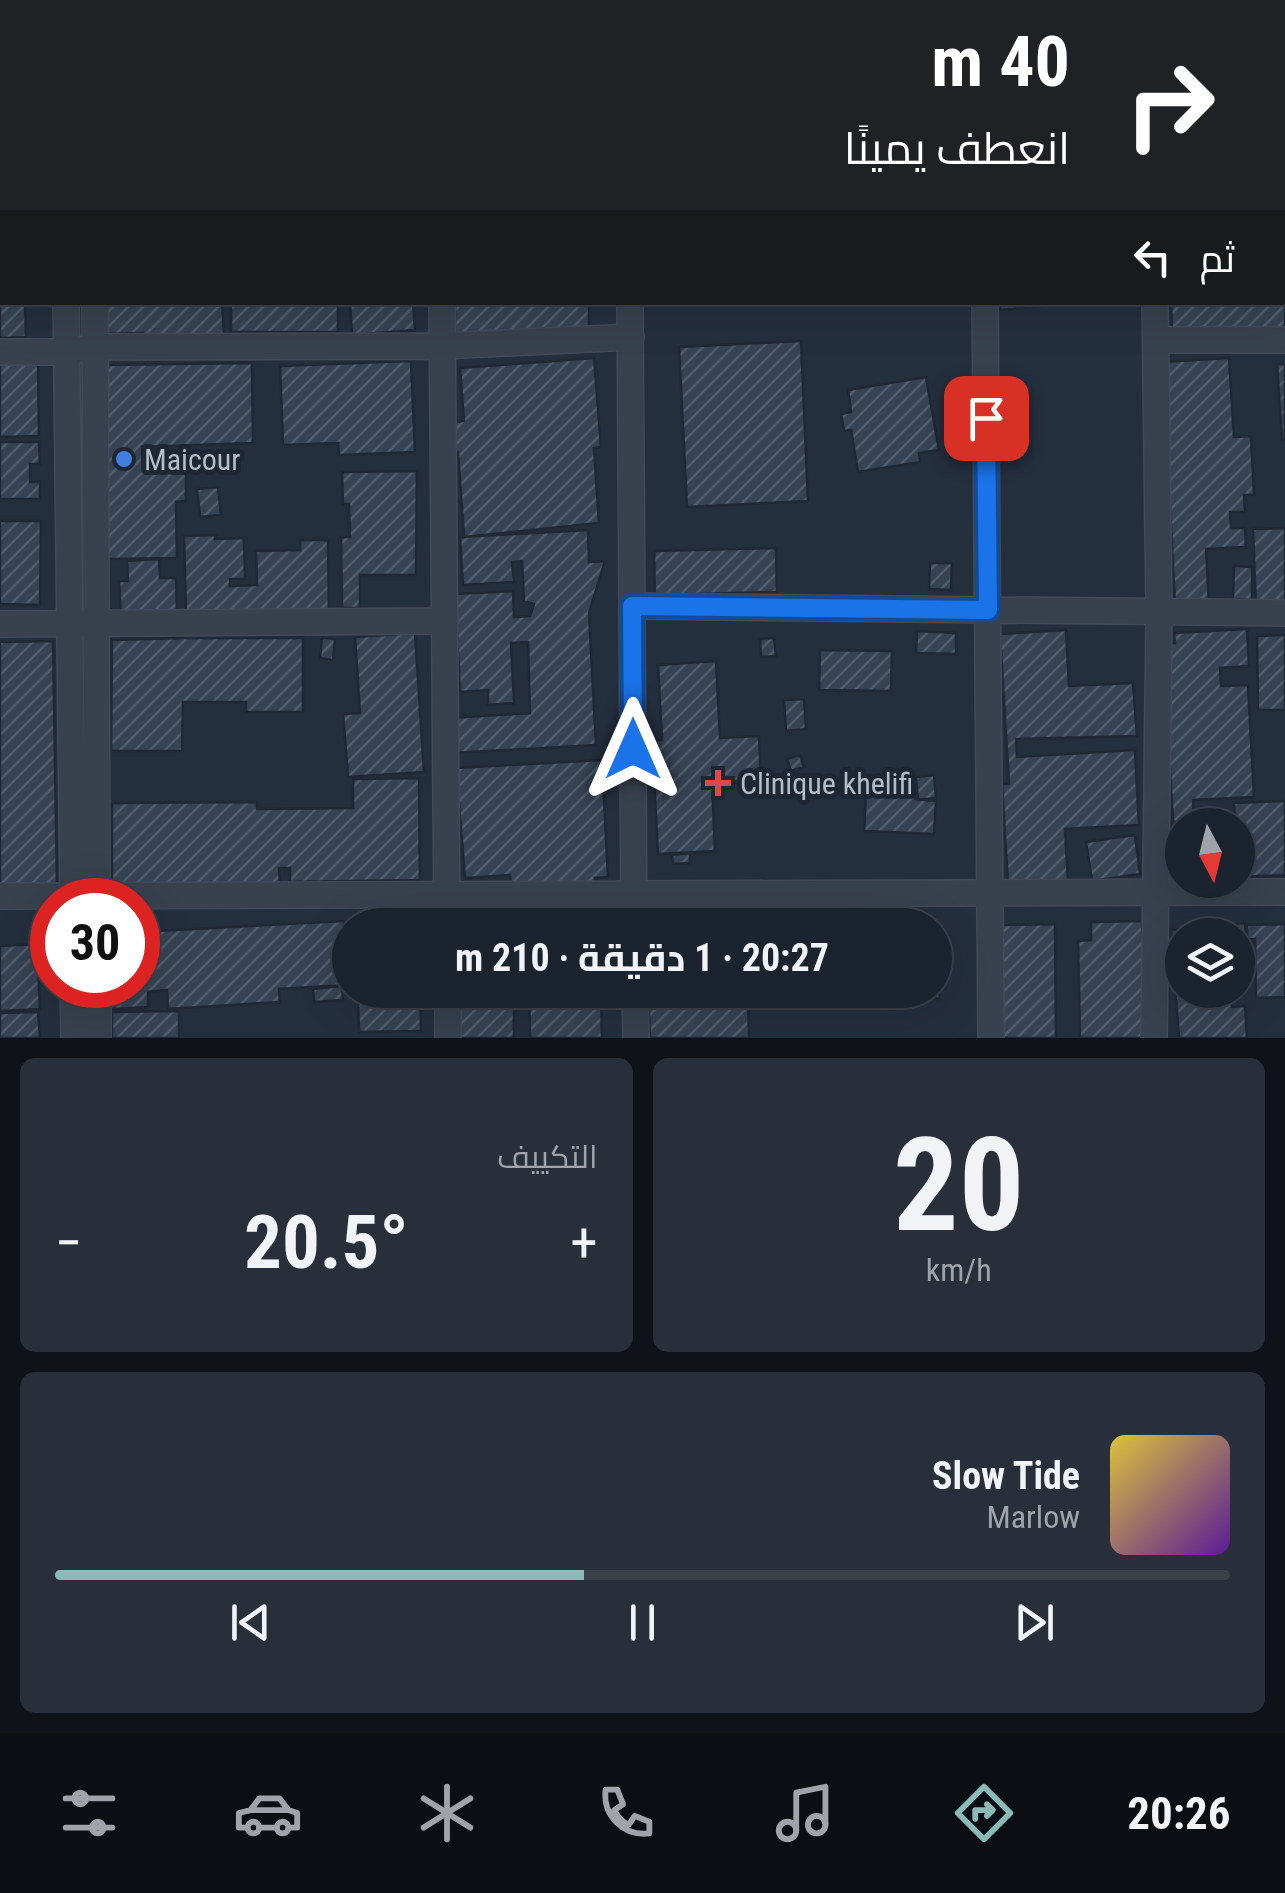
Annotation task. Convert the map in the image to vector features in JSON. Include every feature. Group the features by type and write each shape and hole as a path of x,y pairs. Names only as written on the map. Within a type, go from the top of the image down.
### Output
{"street":[{"path":"66,305 82,624 85,878"},
{"path":"82,624 95,305"},
{"path":"442,305 447,908"},
{"path":"630,305 634,908"},
{"path":"985,305 991,1038"},
{"path":"1154,1038 1159,613 1155,305"},
{"path":"0,352 66,352 96,347 443,346 631,338"},
{"path":"1156,340 1285,340"},
{"path":"632,606 1285,613"},
{"path":"0,624 443,621"},
{"path":"160,897 447,892 1285,892"},
{"path":"0,896 30,897"},
{"path":"74,1008 74,1038"},
{"path":"98,1008 98,1038"},
{"path":"448,1008 448,1038"},
{"path":"635,1008 636,1038"}],"building":[{"path":"0,305 25,305 26,337 0,338"},
{"path":"102,305 222,305 224,335 143,339 143,333 103,334"},
{"path":"231,305 338,305 338,332 231,332"},
{"path":"350,305 413,305 415,330 352,335"},
{"path":"455,305 589,305 589,334 455,335"},
{"path":"999,305 1042,305 1042,306 1000,310"},
{"path":"1171,305 1285,305 1285,335 1172,335"},
{"path":"801,341 808,501 687,507 679,347"},
{"path":"594,358 601,447 594,448 599,523 464,537 458,452 449,452 447,423 464,421 460,368"},
{"path":"1229,358 1234,437 1251,436 1254,495 1244,495 1245,512 1230,512 1231,528 1245,528 1246,547 1206,549 1209,604 1175,606 1163,362"},
{"path":"411,361 415,452 339,455 338,443 283,445 280,366"},
{"path":"38,362 39,436 0,437 0,363"},
{"name":"Maicour","path":"252,363 253,443 142,447 143,471 186,470 186,501 176,502 177,558 107,559 105,365"},
{"path":"1277,364 1285,364 1285,440 1282,440"},
{"path":"926,377 939,450 919,453 920,462 858,472 851,430 844,431 841,414 851,412 848,390"},
{"path":"0,442 39,442 40,464 30,464 30,482 40,482 40,499 0,499"},
{"path":"417,471 416,575 360,575 360,608 342,608 341,537 350,537 349,504 343,504 342,472"},
{"path":"218,487 221,515 200,517 197,489"},
{"path":"0,521 41,521 40,605 0,604"},
{"path":"1285,528 1285,607 1256,609 1253,529"},
{"path":"588,530 589,562 605,561 589,613 596,745 453,753 451,718 530,713 528,642 511,643 514,703 488,705 488,690 460,692 455,594 513,591 514,617 530,616 534,604 524,601 522,561 512,562 514,582 463,585 460,537"},
{"path":"216,535 215,539 244,538 245,579 230,579 230,586 257,585 256,551 300,550 300,540 328,540 329,610 186,615 184,536"},
{"path":"776,548 777,592 655,595 654,551"},
{"path":"159,559 160,578 176,578 177,612 121,618 119,581 128,581 127,561"},
{"path":"930,563 952,563 951,590 929,589"},
{"path":"1234,566 1252,567 1252,600 1233,599"},
{"path":"1247,629 1249,666 1220,668 1221,686 1248,685 1254,797 1193,800 1193,808 1172,808 1163,643 1175,643 1174,633"},
{"path":"1066,630 1069,686 1133,683 1137,736 1016,739 1017,757 1135,750 1139,825 1065,829 1068,881 1008,884 1002,784 1009,784 1000,634"},
{"path":"917,631 956,633 956,654 916,653"},
{"path":"415,633 424,772 348,777 343,714 360,713 355,637"},
{"path":"1285,635 1285,710 1258,710 1257,636"},
{"path":"303,638 303,712 246,712 246,702 183,702 182,751 111,751 112,640"},
{"path":"322,638 335,639 333,660 320,658"},
{"path":"774,638 776,656 761,657 760,639"},
{"path":"53,641 57,878 30,878 30,887 0,888 0,642"},
{"path":"820,650 892,651 891,691 819,690"},
{"path":"716,661 720,738 759,736 761,780 712,782 715,851 658,854 652,741 662,740 658,665"},
{"path":"804,699 806,729 786,731 784,700"},
{"path":"800,755 804,767 791,771 787,759"},
{"path":"602,760 608,877 595,878 595,884 511,889 510,875 465,878 456,768"},
{"path":"867,775 916,777 915,799 936,801 934,834 864,831"},
{"path":"934,775 936,798 918,800 916,777"},
{"path":"419,778 420,880 290,882 290,868 279,868 280,884 160,885 160,878 112,878 112,803 257,802 257,809 353,808 353,779"},
{"path":"1285,801 1285,875 1255,876 1255,808 1234,808 1234,803"},
{"path":"1135,835 1140,874 1092,881 1086,842"},
{"path":"690,853 690,863 673,864 672,855"},
{"path":"833,898 867,898 867,908 833,908"},
{"path":"1142,921 1145,1038 1080,1038 1078,941 1091,940 1091,922"},
{"path":"332,922 332,986 279,989 280,1002 168,1009 167,990 160,991 160,931"},
{"path":"1055,924 1056,1038 1000,1038 1000,925"},
{"path":"1285,924 1285,997 1256,998 1255,925"},
{"path":"30,944 30,1008 40,1009 0,1011 0,946"},
{"path":"332,987 332,1001 314,1002 313,989"},
{"path":"358,1008 420,1008 421,1031 359,1032"},
{"path":"459,1008 514,1008 514,1038 459,1038"},
{"path":"529,1008 601,1008 602,1038 530,1038"},
{"path":"649,1008 748,1008 749,1038 650,1038"},
{"path":"1177,1008 1245,1008 1247,1038 1179,1038"},
{"path":"179,1011 179,1038 112,1038 112,1012"},
{"path":"38,1012 40,1038 0,1038 0,1013"}],"place":[{"name":"Maicour","path":"124,459"},
{"name":"Clinique khelifi","path":"718,783"}],"route":[{"path":"633,749 632,606 988,610 986,418"}]}
